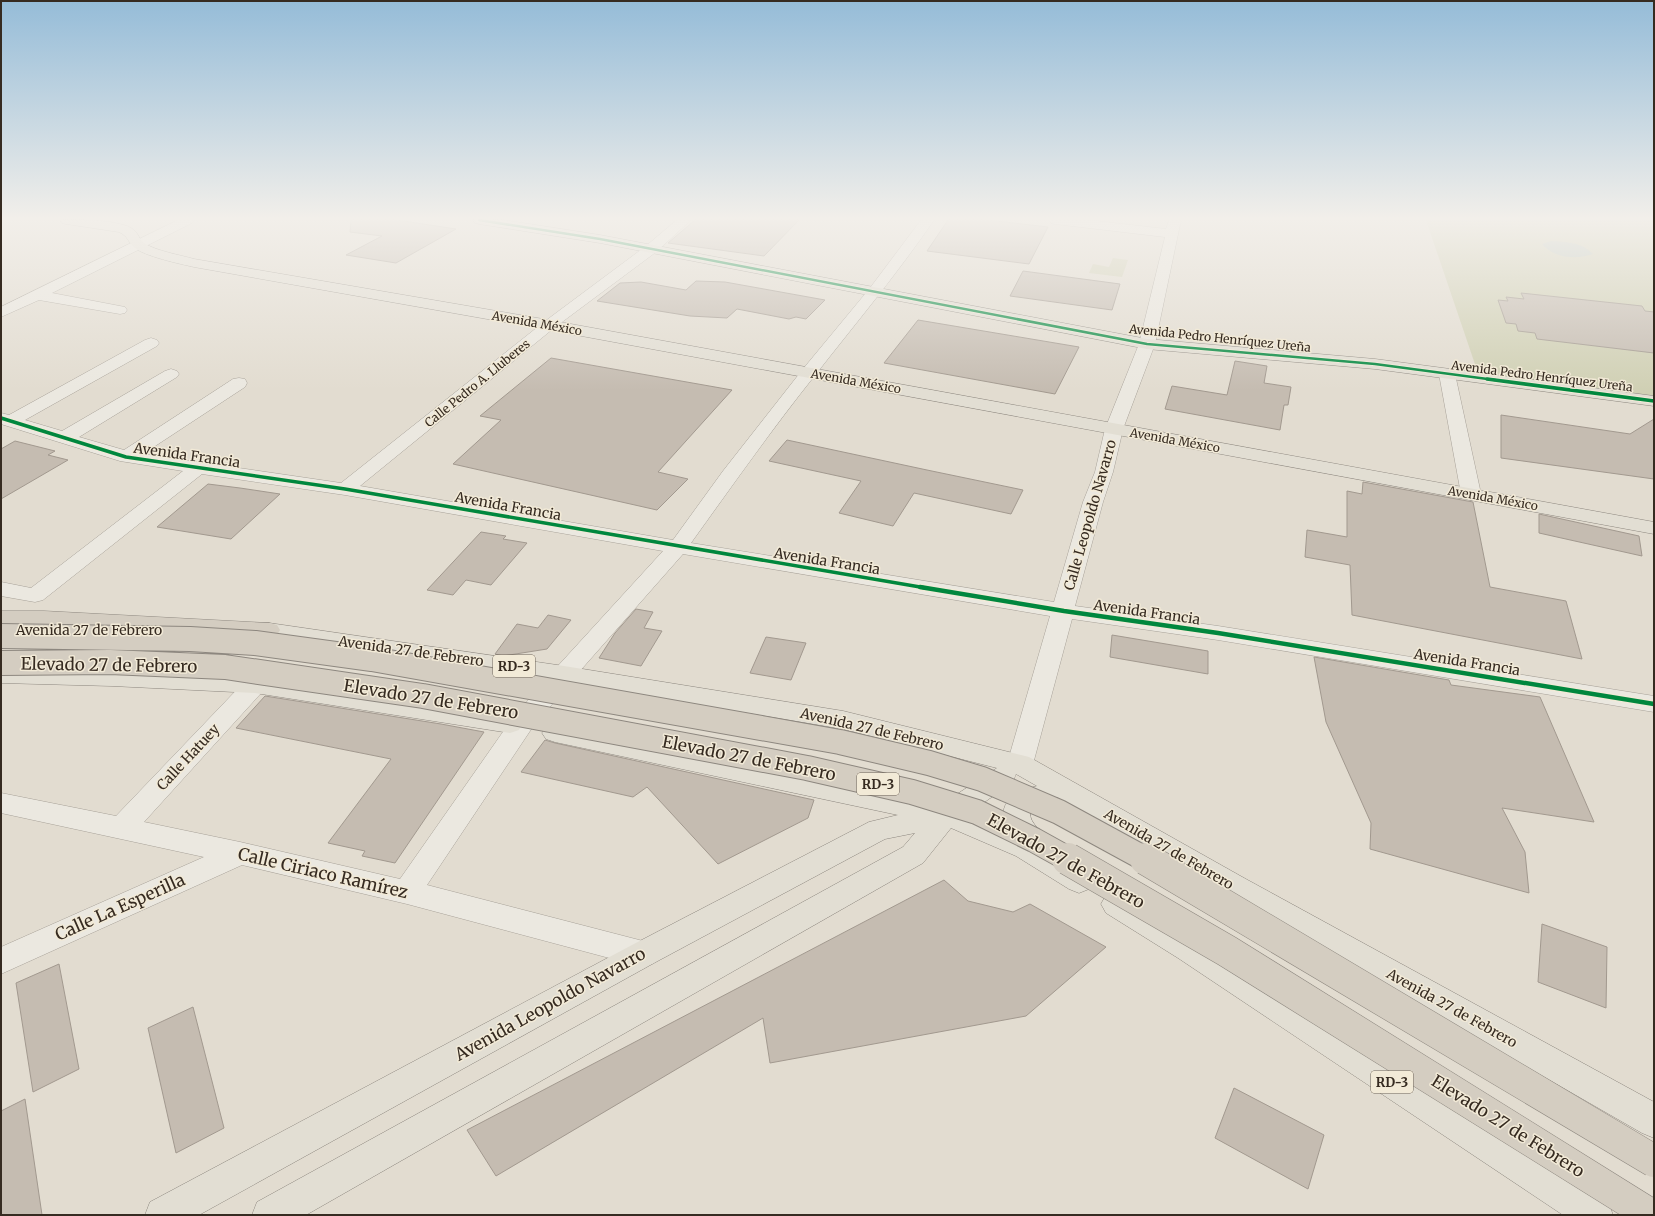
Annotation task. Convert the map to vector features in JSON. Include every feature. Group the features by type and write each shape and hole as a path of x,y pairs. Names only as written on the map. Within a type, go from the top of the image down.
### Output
{"highway":[{"path":"1,618 44,618 269,630"},
{"name":"Elevado 27 de Febrero","path":"1,636 190,639 255,643 358,657 544,688 840,742 929,763 982,779 1059,812 1128,849 1654,1161"},
{"name":"Elevado 27 de Febrero","path":"1,662 110,662 225,667 423,696 807,768 912,792 977,812 1034,840 1227,951 1651,1215"}],"main road":[{"name":"Avenida México","path":"273,277 809,372 1654,528"},
{"name":"Avenida Pedro Henríquez Ureña","path":"799,277 1147,344 1375,364 1654,401"},
{"name":"Avenida 27 de Febrero","path":"1,631 54,629 269,630 564,674 843,720 1020,764 1234,886 1654,1121"},
{"name":"RD-3","path":"1,675 112,678 255,685 521,725 946,815 1026,848 1189,949 1595,1215"},
{"name":"Avenida Leopoldo Navarro","path":"270,1215 913,855 946,815 1020,764"},
{"path":"1189,949 1162,922 1035,843 1023,830 1018,821 1018,810 1022,803 1033,796 1044,795 1066,801 1199,874 1234,886"},
{"name":"Avenida Leopoldo Navarro","path":"163,1215 642,954 879,830 946,815"}],"street":[{"path":"1,313 75,277"},
{"name":"Calle Pedro A. Lluberes","path":"345,489 549,325 614,277"},
{"path":"407,892 521,725 564,674 678,547 730,475 809,372 886,277"},
{"name":"Calle Leopoldo Navarro","path":"1020,764 1064,611 1093,502 1104,472 1114,429 1147,344 1163,277"},
{"path":"38,295 120,310"},
{"path":"6,420 151,343"},
{"path":"64,438 171,374"},
{"path":"1447,374 1471,494"},
{"path":"126,457 239,383"},
{"name":"Avenida Francia","path":"6,420 126,457 345,489 678,547 1064,611 1226,634 1654,704"},
{"path":"1,589 35,595 198,468"},
{"name":"Calle Hatuey","path":"121,829 255,685"},
{"name":"Calle Ciriaco Ramírez","path":"1,803 240,853 407,892 642,954"},
{"name":"Calle La Esperilla","path":"1,961 240,853"}],"green space":[{"path":"1445,277 1654,277 1654,399 1479,376"}],"building":[{"path":"1020,277 1066,277 1120,284 1112,310 1010,296"},
{"path":"696,281 725,282 825,300 806,319 796,317 789,319 737,309 727,318 690,316 597,301 620,283 641,282 686,290"},
{"path":"1521,293 1642,306 1645,311 1654,312 1654,353 1537,339 1535,333 1518,331 1516,324 1506,323 1498,300 1508,301 1506,297 1524,299"},
{"path":"918,320 1079,347 1055,394 884,363"},
{"path":"551,358 732,390 658,472 688,479 657,510 453,464 501,420 480,416"},
{"path":"1235,361 1267,366 1264,383 1291,387 1288,405 1284,405 1280,430 1165,409 1172,386 1227,395"},
{"path":"1501,415 1630,434 1654,419 1654,479 1501,458"},
{"path":"787,440 1023,490 1011,514 914,493 893,526 839,513 861,481 769,461"},
{"path":"15,441 55,451 48,455 68,460 1,499 1,449"},
{"path":"1363,482 1473,502 1490,587 1566,601 1582,659 1352,615 1350,565 1305,557 1307,530 1347,537 1347,491 1362,494"},
{"path":"208,484 280,494 231,539 157,527"},
{"path":"1539,514 1639,536 1642,556 1539,533"},
{"path":"481,532 506,536 503,539 527,543 491,585 466,580 453,595 427,590"},
{"path":"636,609 653,612 644,628 662,631 641,666 599,658 615,633"},
{"path":"548,615 571,620 547,649 503,656 495,654 517,624 538,628"},
{"path":"1112,635 1208,651 1208,674 1110,657"},
{"path":"766,637 806,643 791,680 750,673"},
{"path":"1314,657 1449,680 1451,685 1540,697 1594,822 1502,808 1525,852 1529,893 1370,849 1371,823 1326,722"},
{"path":"265,696 484,732 395,863 362,856 365,851 328,843 391,759 236,728"},
{"path":"545,740 814,800 808,818 718,864 647,787 633,797 521,772"},
{"path":"944,880 968,901 1013,912 1030,904 1106,947 1026,1016 770,1063 763,1018 496,1176 467,1130"},
{"path":"1542,924 1607,947 1606,1008 1538,982"},
{"path":"59,964 79,1069 33,1092 16,983"},
{"path":"193,1007 224,1128 176,1153 148,1028"},
{"path":"1234,1088 1324,1135 1308,1189 1215,1138"},
{"path":"25,1099 42,1215 1,1215 1,1111"}],"cycle path":[{"path":"797,277 1147,344 1375,364 1654,401"},
{"path":"1,418 126,457 345,489 678,547 1064,611 1218,633 1654,704"}]}
